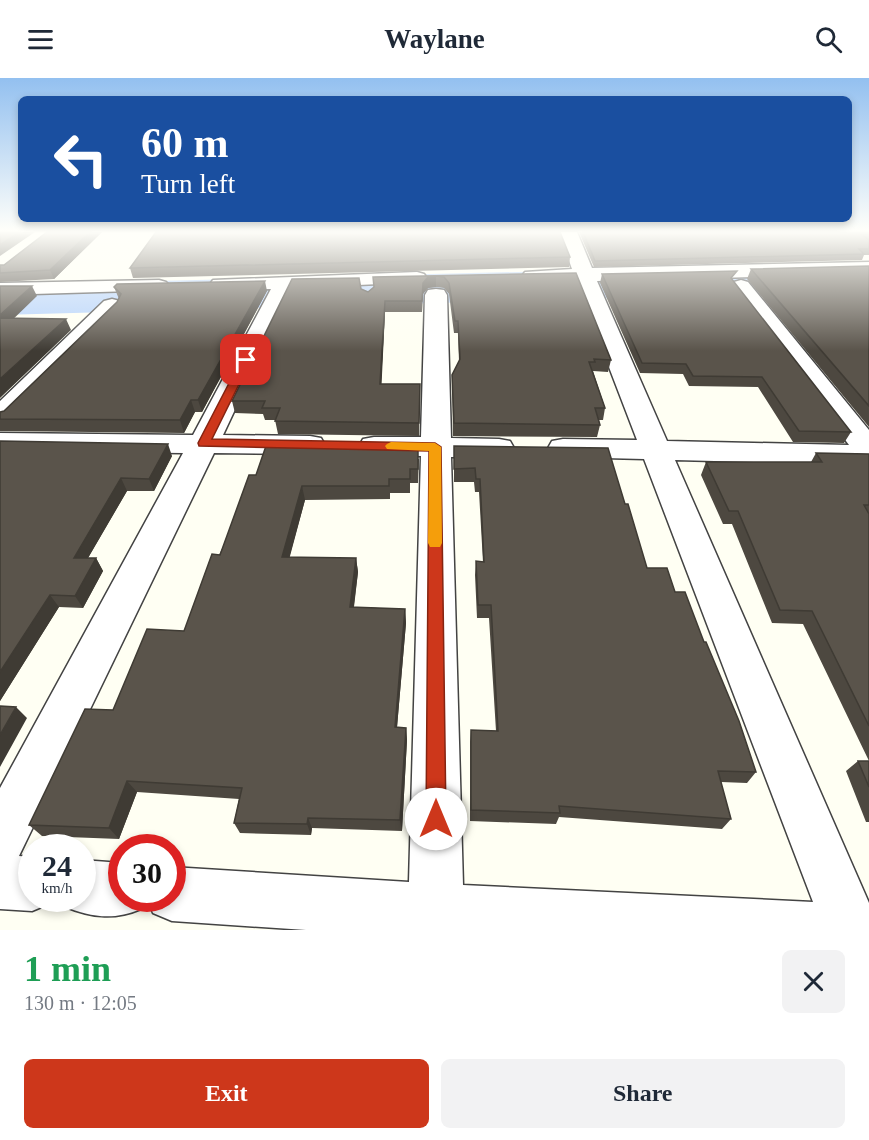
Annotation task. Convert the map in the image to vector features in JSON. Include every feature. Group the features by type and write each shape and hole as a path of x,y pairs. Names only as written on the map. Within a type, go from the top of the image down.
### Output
{"street":[{"path":"583,272 852,930"},
{"path":"516,276 586,281 787,272"},
{"path":"0,290 177,285"},
{"path":"200,285 280,289 442,286 435,447 436,921"},
{"path":"741,286 869,450"},
{"path":"0,840 278,298 280,289"},
{"path":"0,416 112,306"},
{"path":"0,442 204,443 869,455"},
{"path":"0,882 18,883"},
{"path":"186,895 436,921 818,930"}],"building":[{"path":"736,272 731,278 851,432 799,431 762,377 693,376 686,364 642,363 602,274"},
{"path":"753,272 869,272 869,406"},
{"path":"576,273 611,360 594,359 595,362 589,362 605,408 595,408 600,425 454,423 452,375 460,359 458,321 455,321 449,283 444,277 436,276 428,277 423,283 422,301 385,301 380,384 420,384 419,423 275,421 280,408 262,408 265,401 232,401 292,279 359,278 361,289 368,292 374,287 373,277"},
{"path":"265,281 198,400 191,400 180,420 0,419 0,412 4,411 117,302 121,294 114,287 117,284"},
{"path":"0,286 32,286 0,315"},
{"path":"0,318 66,319 0,379"},
{"path":"0,441 168,444 149,479 121,478 74,558 96,558 75,596 50,595 0,672"},
{"path":"267,443 418,446 418,469 410,469 410,479 389,479 389,486 302,486 282,557 356,558 350,607 405,609 395,727 406,728 400,820 308,818 307,824 234,823 242,788 127,781 109,828 29,825 85,709 113,710 147,629 184,631 212,554 220,555 249,475 256,475"},
{"path":"454,446 608,448 647,568 667,568 675,592 685,592 739,721 756,772 718,771 731,819 559,806 560,813 471,810 471,730 498,731 491,605 478,605 476,561 484,562 480,479 476,479 475,468 454,469"},
{"path":"816,453 869,454 869,505 864,505 869,514 869,726 812,611 780,610 738,511 729,511 706,462 822,462"},
{"path":"0,706 16,707 0,735"},
{"path":"858,761 869,761 869,787"}],"waterway":[{"path":"0,300 869,277"}],"slow traffic":[{"path":"391,446 435,447 435,543"}],"route":[{"path":"246,360 204,443 435,447 436,819"}]}
